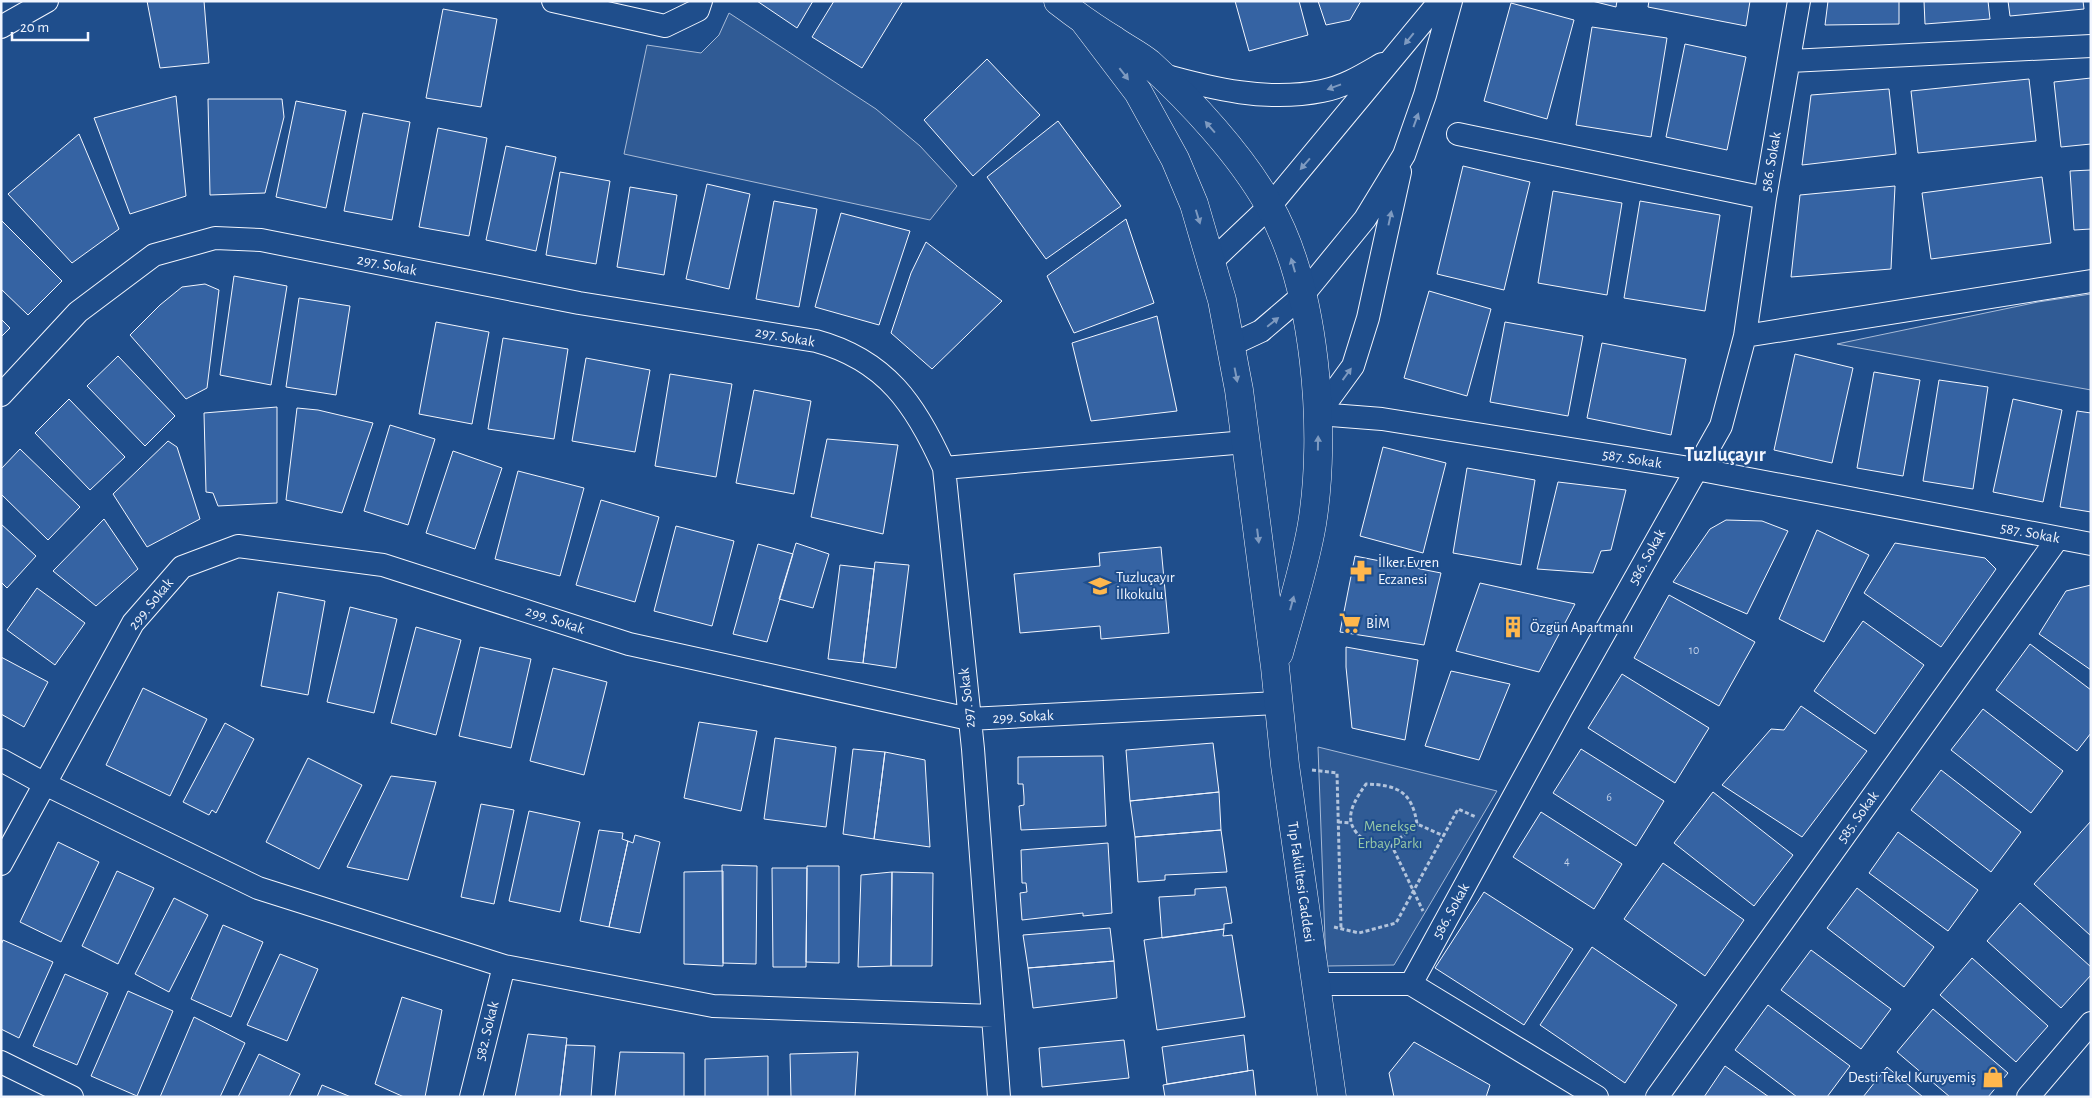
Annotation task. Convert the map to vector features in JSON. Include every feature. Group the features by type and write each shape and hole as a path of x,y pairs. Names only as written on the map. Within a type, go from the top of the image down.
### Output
{"main road":[{"path":"1058,1 1084,21 1147,62 1194,108 1253,180 1270,206 1289,251 1302,296 1313,358 1318,414 1318,464 1312,525 1275,667"},
{"name":"Tıp Fakültesi Caddesi","path":"1084,21 1138,92 1175,159 1194,204 1222,300 1246,442 1275,667 1285,765 1332,1097"}],"street":[{"path":"1,28 47,1"},
{"path":"553,1 665,26 698,10 701,1"},
{"path":"1212,262 1270,206 1440,1"},
{"path":"1318,414 1353,366 1368,318 1404,155 1425,95 1451,1"},
{"name":"586. Sokak","path":"1411,984 1721,426 1745,336 1765,198 1799,1"},
{"path":"1790,60 2091,46"},
{"path":"1159,74 1213,89 1274,96 1324,91 1358,78 1393,57"},
{"path":"1458,134 1765,198"},
{"path":"1231,346 1261,331 1302,296 1365,219 1404,155"},
{"name":"297. Sokak","path":"1,395 78,312 154,255 215,238 261,240 579,303 816,341 835,346 868,363 893,383 922,422 944,468 973,749 999,1097"},
{"path":"1745,336 2091,282"},
{"name":"587. Sokak","path":"1318,414 1382,419 1696,469 2091,544"},
{"path":"944,468 1246,442"},
{"name":"585. Sokak","path":"1657,1097 2058,538"},
{"name":"299. Sokak","path":"1,864 133,623 182,567 238,546 383,565 629,644 969,719 1278,703"},
{"path":"1,760 258,888 504,966 713,1006 993,1016"},
{"name":"582. Sokak","path":"471,1097 504,966"},
{"path":"1316,984 1411,984 1598,1097"},
{"path":"2028,1097 2091,1023"},
{"path":"1,1062 72,1097"}],"path":[{"path":"1285,765 1337,773 1341,928"},
{"path":"1366,784 1381,785 1401,790 1413,804 1417,824 1404,837 1391,844 1375,847 1360,838 1351,823 1351,807 1366,784"},
{"path":"1306,924 1341,928 1359,933 1396,923 1458,809 1497,827"},
{"path":"1338,822 1351,823"},
{"path":"1417,824 1444,836"},
{"path":"1391,844 1436,939"}],"green space":[{"path":"729,13 876,109 920,146 957,186 930,220 624,154 647,45 701,53 719,35"},
{"path":"2091,294 2091,390 1837,344 2038,302"},
{"name":"Menekşe Erbay Parkı","path":"1318,747 1497,791 1394,965 1326,966"}],"building":[{"path":"147,1 204,1 209,63 160,68"},
{"path":"757,1 813,1 797,28"},
{"path":"834,1 903,1 862,68 812,37"},
{"path":"1235,1 1299,1 1308,35 1249,51"},
{"path":"1318,1 1361,1 1350,20 1326,25"},
{"path":"1592,1 1617,1 1616,7"},
{"path":"1649,1 1750,1 1746,26 1648,7"},
{"path":"1828,1 1899,1 1899,24 1825,25"},
{"path":"1924,1 1988,1 1990,19 1925,24"},
{"path":"2008,1 2083,1 2084,9 2010,16"},
{"path":"1511,3 1574,20 1547,119 1484,101"},
{"path":"443,9 497,19 481,107 426,98"},
{"path":"1592,27 1667,38 1651,137 1576,125"},
{"path":"1685,44 1746,57 1727,150 1666,137"},
{"path":"987,59 1040,115 973,176 924,120"},
{"path":"2091,78 2091,144 2061,147 2054,82"},
{"path":"2029,79 2036,141 1918,153 1911,91"},
{"path":"1889,89 1896,154 1802,165 1811,95"},
{"path":"176,96 186,196 130,214 94,118"},
{"path":"208,99 282,99 284,117 265,193 210,195"},
{"path":"296,101 346,111 326,208 276,197"},
{"path":"363,113 410,122 392,220 344,211"},
{"path":"1058,121 1121,206 1046,259 987,177"},
{"path":"438,128 487,138 469,236 419,227"},
{"path":"79,134 119,229 72,263 8,194"},
{"path":"506,146 556,157 536,251 486,240"},
{"path":"1463,166 1530,182 1504,290 1437,274"},
{"path":"2091,170 2091,229 2074,230 2070,171"},
{"path":"560,172 610,181 596,264 546,255"},
{"path":"2042,177 2051,243 1931,259 1922,193"},
{"path":"707,184 750,194 729,289 686,279"},
{"path":"1895,186 1891,269 1791,277 1800,195"},
{"path":"630,187 677,195 664,275 617,267"},
{"path":"1553,191 1622,203 1607,295 1538,283"},
{"path":"774,201 817,209 799,307 756,299"},
{"path":"1640,201 1720,215 1705,311 1624,298"},
{"path":"841,213 910,231 879,325 815,307"},
{"path":"1126,219 1154,303 1074,333 1047,276"},
{"path":"1,220 62,281 28,315 1,289"},
{"path":"926,242 1002,301 932,369 891,333 911,273"},
{"path":"234,276 287,286 271,385 220,375"},
{"path":"205,284 219,290 207,388 186,399 130,335 160,305 182,287"},
{"path":"1429,291 1491,309 1467,396 1404,378"},
{"path":"299,298 350,306 336,395 286,387"},
{"path":"1157,316 1177,411 1091,421 1072,343"},
{"path":"1,319 10,328 1,337"},
{"path":"436,322 489,332 472,424 419,414"},
{"path":"1505,322 1583,336 1568,416 1490,402"},
{"path":"503,338 568,349 554,439 488,429"},
{"path":"1602,343 1686,359 1671,435 1587,418"},
{"path":"1795,354 1853,368 1832,463 1774,450"},
{"path":"118,356 175,416 145,446 87,386"},
{"path":"586,358 650,370 635,452 572,441"},
{"path":"1874,372 1920,380 1903,476 1857,468"},
{"path":"670,374 732,384 716,477 655,466"},
{"path":"1939,380 1988,387 1973,489 1923,481"},
{"path":"754,390 811,401 794,494 736,483"},
{"path":"69,399 125,457 90,490 35,433"},
{"path":"2013,399 2062,410 2043,502 1993,492"},
{"path":"277,407 277,503 218,506 213,493 206,492 204,413"},
{"path":"297,408 318,410 373,423 342,513 286,500"},
{"path":"2077,411 2091,413 2091,512 2060,507"},
{"path":"390,425 435,439 408,525 364,511"},
{"path":"827,439 898,445 883,534 811,517"},
{"path":"168,441 177,447 200,519 147,547 113,494"},
{"path":"1383,447 1446,463 1423,553 1360,536"},
{"path":"20,449 80,507 48,540 1,494 1,469"},
{"path":"453,451 502,468 475,549 426,533"},
{"path":"1467,468 1535,480 1521,565 1453,553"},
{"path":"518,471 584,488 560,576 495,559"},
{"path":"1558,482 1626,490 1611,550 1601,551 1593,573 1537,569"},
{"path":"601,500 659,517 635,602 576,585"},
{"path":"104,519 138,569 96,606 53,571"},
{"path":"1726,520 1762,521 1788,531 1747,614 1673,582 1710,529"},
{"path":"1,524 36,556 7,588 1,582"},
{"path":"676,526 734,541 712,626 654,611"},
{"path":"1817,530 1869,555 1824,642 1779,619"},
{"path":"796,543 829,554 813,608 779,599"},
{"path":"1895,543 1985,558 1996,569 1941,647 1864,593"},
{"path":"758,544 793,554 767,642 733,634"},
{"path":"1161,547 1169,633 1101,639 1100,626 1020,633 1014,574 1100,566 1099,553"},
{"path":"1355,556 1441,573 1424,645 1340,632"},
{"path":"875,562 909,565 896,668 863,663"},
{"path":"840,565 874,569 863,663 828,659"},
{"name":"Özgün Apartmanı","path":"1480,583 1575,604 1539,672 1456,651"},
{"path":"2091,585 2091,670 2039,634 2066,591"},
{"path":"37,588 85,623 55,665 7,630"},
{"path":"278,592 325,601 308,695 261,686"},
{"path":"1669,595 1755,642 1719,706 1634,658"},
{"path":"350,607 397,619 374,713 327,702"},
{"path":"1863,621 1924,665 1875,734 1814,691"},
{"path":"416,627 461,640 436,735 391,723"},
{"path":"2030,644 2091,690 2091,733 2077,751 1996,690"},
{"path":"480,647 531,659 511,748 459,736"},
{"path":"1346,647 1418,660 1405,740 1352,728"},
{"path":"1,657 48,682 24,727 1,714"},
{"path":"553,668 607,682 584,775 530,761"},
{"path":"1451,671 1510,684 1479,760 1425,746"},
{"path":"1622,674 1709,728 1675,783 1588,728"},
{"path":"143,688 207,719 170,796 106,765"},
{"path":"1801,706 1867,751 1802,837 1722,785 1771,729 1784,730"},
{"path":"1983,709 2063,771 2031,813 1951,750"},
{"path":"699,722 757,731 741,811 684,798"},
{"path":"225,723 254,739 216,813 212,810 209,815 183,802"},
{"path":"775,738 836,747 826,827 764,819"},
{"path":"1213,743 1219,792 1130,801 1126,750"},
{"path":"853,749 885,752 874,839 843,834"},
{"path":"1581,749 1664,801 1636,846 1553,793"},
{"path":"885,752 925,760 930,847 874,839"},
{"path":"1103,756 1106,826 1021,830 1019,806 1024,805 1024,797 1023,784 1018,784 1018,757"},
{"path":"308,758 362,785 319,869 266,842"},
{"path":"1941,770 2021,832 1991,872 1911,810"},
{"path":"391,776 436,782 408,880 347,867"},
{"path":"1219,792 1221,830 1135,837 1130,801"},
{"path":"1713,792 1793,855 1754,906 1674,843"},
{"path":"481,804 514,810 494,904 461,897"},
{"path":"529,811 580,822 560,912 509,901"},
{"path":"1541,812 1622,864 1594,909 1513,857"},
{"path":"2091,821 2091,936 2034,884"},
{"path":"599,830 623,833 622,839 628,841 609,927 580,921"},
{"path":"1221,830 1227,872 1165,875 1165,880 1138,882 1135,837"},
{"path":"1898,832 1978,890 1948,931 1869,873"},
{"path":"635,835 660,842 640,933 609,927 628,841 633,843"},
{"path":"58,842 99,862 61,942 20,922"},
{"path":"1108,843 1112,913 1083,916 1083,913 1022,920 1020,893 1027,892 1026,883 1022,883 1021,850"},
{"path":"1663,863 1744,920 1705,976 1624,919"},
{"path":"722,865 757,866 756,964 723,963"},
{"path":"807,866 839,866 839,963 806,962"},
{"path":"772,868 807,868 806,967 773,967"},
{"path":"117,871 154,888 118,964 82,946"},
{"path":"723,871 723,966 684,964 684,872"},
{"path":"892,872 933,873 932,966 891,966"},
{"path":"892,872 891,966 858,967 861,875"},
{"path":"1226,887 1232,923 1224,924 1224,929 1162,938 1159,897 1195,895 1195,889"},
{"path":"1857,888 1934,947 1904,987 1827,928"},
{"path":"1484,892 1573,949 1524,1025 1435,968"},
{"path":"174,898 208,915 169,992 135,974"},
{"path":"2020,903 2091,967 2091,975 2061,1008 1987,941"},
{"path":"223,925 263,942 231,1017 191,999"},
{"path":"1110,928 1114,961 1028,968 1023,935"},
{"path":"1224,929 1223,936 1232,935 1245,1017 1157,1030 1144,940"},
{"path":"3,940 53,962 19,1038 1,1029 1,945"},
{"path":"1592,947 1677,1005 1625,1083 1540,1025"},
{"path":"1811,950 1891,1009 1861,1049 1781,990"},
{"path":"280,954 318,969 287,1041 247,1025"},
{"path":"1972,958 2048,1026 2016,1062 1940,995"},
{"path":"1114,961 1117,998 1033,1008 1028,968"},
{"path":"65,974 108,993 77,1065 33,1046"},
{"path":"128,991 173,1011 137,1096 91,1076"},
{"path":"402,997 442,1010 425,1097 404,1097 375,1084"},
{"path":"1768,1005 1850,1066 1827,1097 1797,1097 1735,1050"},
{"path":"1933,1009 2008,1073 1988,1097 1950,1097 1897,1052"},
{"path":"194,1017 245,1043 220,1097 160,1097"},
{"path":"528,1034 567,1038 560,1097 515,1097"},
{"path":"1244,1035 1248,1071 1167,1084 1162,1047"},
{"path":"1124,1040 1129,1078 1042,1087 1039,1048"},
{"path":"1414,1042 1490,1085 1486,1097 1394,1097 1389,1073"},
{"path":"566,1045 595,1046 591,1097 560,1097"},
{"path":"620,1052 684,1053 684,1097 615,1097"},
{"path":"858,1052 855,1097 791,1097 790,1054"},
{"path":"259,1054 300,1074 289,1097 238,1097"},
{"path":"768,1056 768,1097 705,1097 705,1059"},
{"path":"1725,1066 1769,1097 1704,1097"},
{"path":"1887,1067 1923,1097 1863,1097"},
{"path":"1253,1070 1256,1097 1165,1097 1163,1085"},
{"path":"322,1085 351,1097 317,1097"}],"place":[{"name":"İlker Evren Eczanesi","path":"1361,571"},
{"name":"Tuzluçayır İlkokulu","path":"1100,586"},
{"name":"BİM","path":"1350,623"},
{"name":"Özgün Apartmanı","path":"1513,627"},
{"name":"Desti Tekel Kuruyemiş","path":"1993,1077"}],"district":[{"name":"Tuzluçayır","path":"1725,455"}]}
